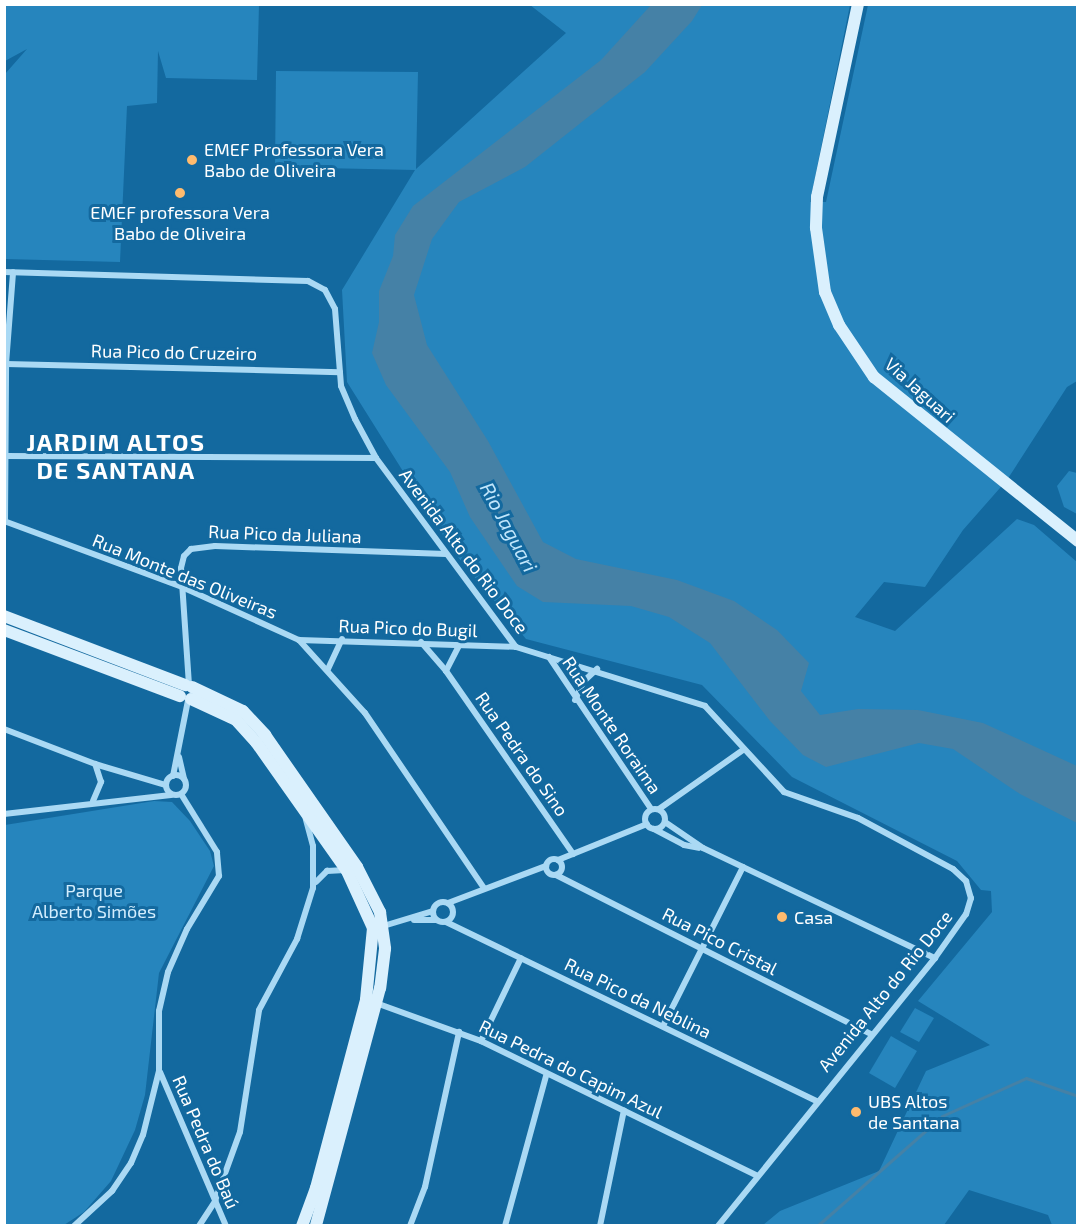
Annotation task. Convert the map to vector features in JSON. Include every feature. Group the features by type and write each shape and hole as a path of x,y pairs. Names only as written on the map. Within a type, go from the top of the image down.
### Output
{"street":[{"name":"Via Jaguari","path":"858,4 817,197 816,228 825,292 839,325 874,377 1077,541"},
{"name":"Avenida Alto do Rio Doce","path":"4,272 308,281 324,290 335,309 340,372 346,400 376,458 516,647 597,669 705,706 784,792 801,801 850,814 961,874 969,888 969,906 934,958 870,1034 718,1226"},
{"path":"5,521 6,364 13,272"},
{"name":"Rua Pico do Cruzeiro","path":"6,364 340,372"},
{"path":"5,456 376,458"},
{"name":"Rua Monte das Oliveiras","path":"5,521 182,587 299,640 328,669 365,713 484,888"},
{"name":"Rua Pico da Juliana","path":"173,776 179,754 187,692 182,587 184,556 200,546 446,554"},
{"path":"4,616 187,692 236,720 256,742 347,871 378,927"},
{"path":"4,630 243,711 265,735 357,867 376,901 384,966 371,1002 316,1188 302,1226"},
{"path":"328,669 342,639"},
{"name":"Rua Pico do Bugil","path":"299,640 342,639 516,647"},
{"name":"Rua Pedra do Sino","path":"421,642 446,671 573,854"},
{"path":"446,671 460,644"},
{"name":"Rua Monte Roraima","path":"549,657 575,700 665,822"},
{"path":"575,700 584,681 597,669"},
{"path":"4,729 181,794 217,852 219,876 187,929 168,972 159,1011 159,1071 143,1135 131,1163 112,1191 74,1226"},
{"path":"703,849 684,845 649,826 645,816 743,750"},
{"name":"Rua Pico da Juliana","path":"179,754 184,780"},
{"path":"93,801 101,782 95,764"},
{"path":"168,790 173,776 184,780 186,786 181,794"},
{"path":"4,814 93,801 136,798 168,790"},
{"path":"305,813 313,846 313,888"},
{"path":"378,927 433,911 438,903 448,903 546,866 551,860 558,860 665,822 703,849 934,958"},
{"path":"546,866 549,873 556,875 562,870 558,860"},
{"path":"663,1026 700,948 743,867"},
{"path":"199,1226 215,1201 240,1132 259,1010 297,939 319,875 327,871 347,871"},
{"name":"Rua Pico Cristal","path":"556,875 870,1034"},
{"path":"407,920 446,922 453,914 448,903"},
{"path":"433,911 436,920"},
{"name":"Rua Pico da Neblina","path":"446,922 817,1101"},
{"path":"481,1041 521,958"},
{"path":"316,1226 371,1002"},
{"name":"Rua Pedra do Capim Azul","path":"371,1002 481,1041 546,1076 624,1110 758,1176"},
{"path":"410,1226 424,1187 459,1032"},
{"name":"Rua Pedra do Baú","path":"159,1071 226,1226"},
{"path":"505,1226 546,1076"},
{"path":"600,1226 624,1110"}],"green space":[{"path":"5,5 259,5 257,80 166,78 158,51 157,103 127,106 120,262 5,259 5,74 27,49 5,61"},
{"path":"530,5 850,5 810,202 826,202 868,5 1077,5 1077,381 1067,387 1007,480 963,530 925,587 884,582 855,617 895,631 1017,519 1034,525 1077,562 1077,1225 1052,1225 1048,1215 969,1190 944,1225 763,1225 780,1211 879,1171 926,1071 990,1045 918,1001 992,912 991,891 981,890 957,861 792,777 702,685 526,639 453,551 347,382 342,290 415,170 275,167 276,71 418,72 416,169 566,33"},
{"path":"1069,471 1077,473 1077,514 1064,507 1057,486"},
{"name":"Parque Alberto Simões","path":"154,801 172,802 190,821 210,851 214,866 159,973 145,1095 135,1130 111,1181 84,1212 64,1225 5,1225 5,825"},
{"path":"915,1008 934,1018 919,1042 900,1032"},
{"path":"891,1036 917,1051 895,1088 869,1073"}],"water":[{"name":"Rio Jaguari","path":"651,5 702,5 692,21 645,72 525,167 459,202 432,239 414,295 427,345 488,441 543,542 576,559 677,580 734,601 777,630 809,663 801,691 820,715 858,709 918,710 983,723 1077,766 1077,823 1020,794 953,749 919,743 826,767 803,755 770,721 710,643 669,617 631,606 543,602 517,586 470,517 450,472 386,385 372,353 379,322 379,291 393,256 395,235 413,206 601,60"}],"waterway":[{"path":"817,1226 942,1116 1026,1078 1078,1096"}],"place":[{"name":"EMEF Professora Vera Babo de Oliveira","path":"192,160"},
{"name":"EMEF professora Vera Babo de Oliveira","path":"180,193"},
{"name":"Casa","path":"782,917"},
{"name":"UBS Altos de Santana","path":"856,1112"}],"district":[{"name":"JARDIM ALTOS DE SANTANA","path":"116,456"}]}
